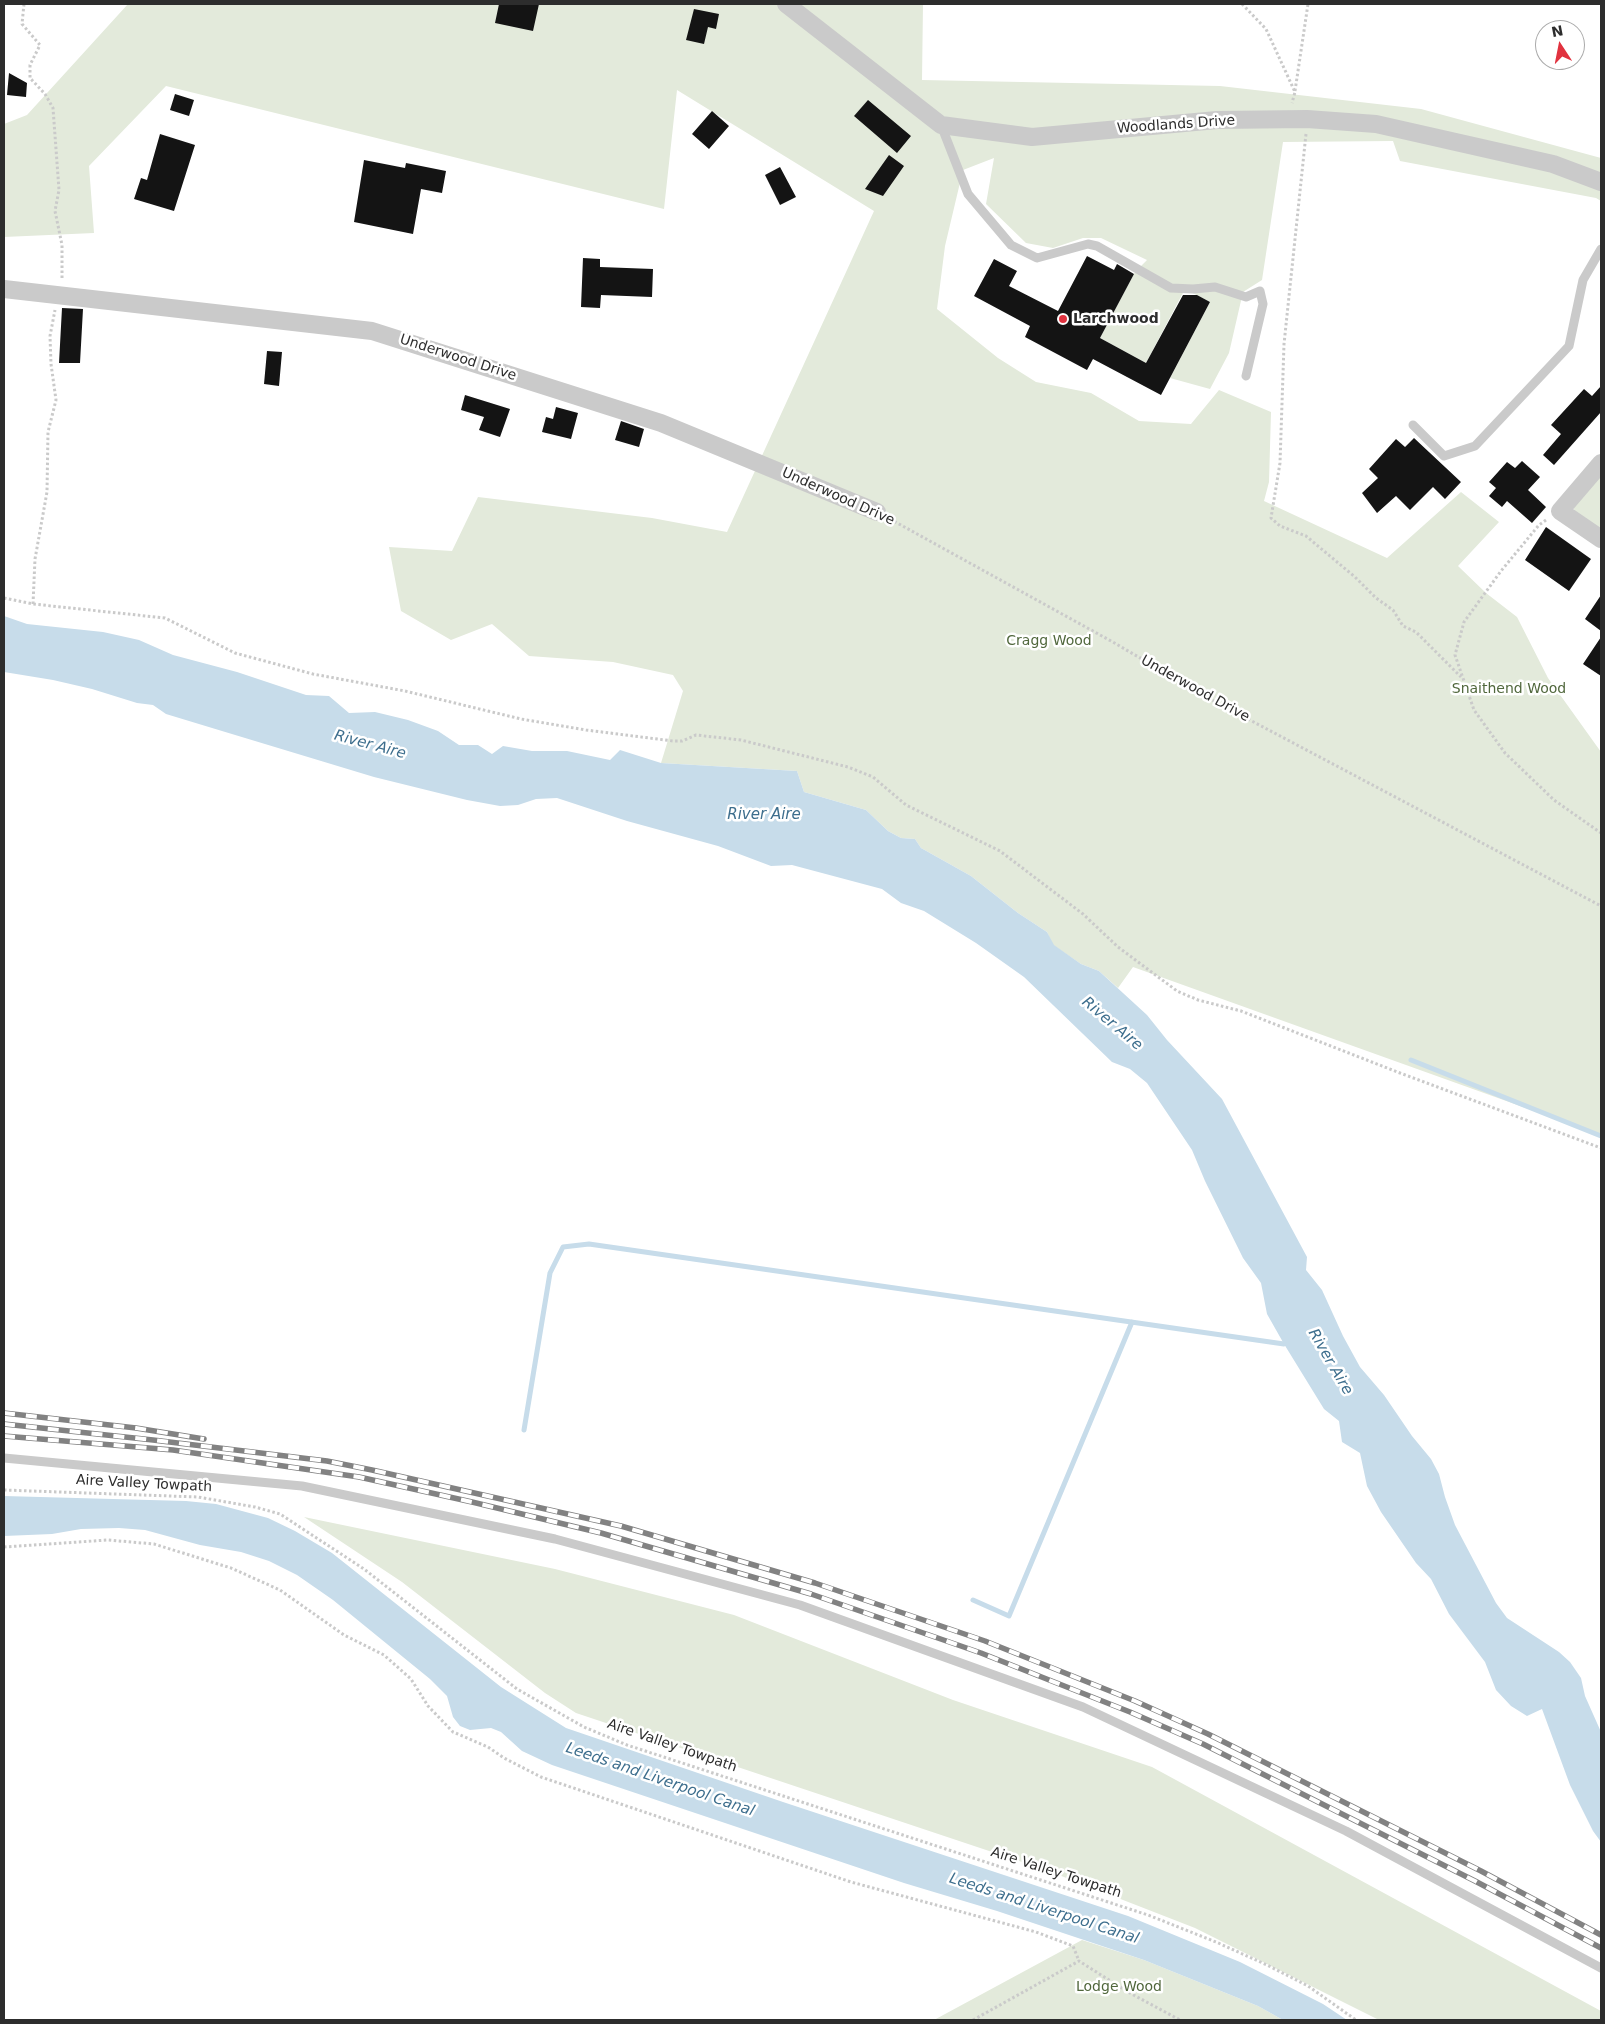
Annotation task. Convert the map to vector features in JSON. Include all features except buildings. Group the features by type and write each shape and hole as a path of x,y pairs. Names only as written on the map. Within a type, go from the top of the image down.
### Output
{"street":[{"path":"786,4 941,125"},
{"name":"Woodlands Drive","path":"941,125 1032,137 1217,120 1307,119 1376,124 1553,164 1601,182"},
{"name":"Underwood Drive","path":"4,289 372,331 662,423 877,512"},
{"path":"1601,463 1560,511 1601,538"}],"lane":[{"path":"941,125 968,194 1011,245 1037,258 1088,244 1097,246 1172,288 1215,287 1246,297 1260,291 1264,304 1246,376"},
{"path":"1413,425 1444,456 1475,446 1569,346 1583,280 1601,248"},
{"path":"4,1458 302,1486 555,1539 800,1604 1083,1707 1346,1831 1601,1968"}],"path":[{"path":"1242,4 1266,29 1295,92"},
{"path":"1288,120 1295,92 1308,4"},
{"path":"1307,119 1284,344 1280,463 1271,518 1280,526 1306,536 1376,598 1393,610 1403,626 1416,632 1461,677"},
{"path":"1560,511 1538,525 1464,622 1455,655 1461,677 1474,710 1506,753 1554,800 1601,833"},
{"name":"Underwood Drive","path":"877,512 1103,636 1214,701 1601,906"},
{"path":"4,598 33,604 165,618 236,653 253,658 313,674 404,691 521,719 586,730 672,741 682,741 696,735 741,740 848,767 873,777 906,804 1000,851 1083,914 1118,947 1177,991 1198,1000 1241,1011 1400,1074 1601,1148"},
{"name":"Aire Valley Towpath","path":"4,1490 198,1496 254,1506 280,1514 364,1570 517,1689 584,1727 627,1745 1148,1915 1267,1965 1308,1986 1356,2020"},
{"path":"4,1548 108,1540 154,1544 231,1568 280,1590 344,1635 384,1655 411,1679 428,1706 453,1732 488,1746 504,1758 541,1777 851,1882 1036,1932 1072,1946 1079,1961 1128,1992 1180,2020"},
{"path":"973,2020 1079,1961"}],"green space":[{"name":"Cragg Wood","path":"128,4 923,4 922,80 1220,86 1421,109 1601,158 1601,201 1596,198 1400,161 1393,141 1283,142 1262,280 1243,292 1229,353 1210,389 1170,378 1210,302 1185,289 1146,363 1100,338 1135,272 1147,260 1101,238 1083,238 1053,248 1026,243 986,204 994,158 963,170 945,246 937,309 998,358 1036,382 1091,393 1139,421 1191,424 1219,390 1271,412 1269,482 1264,501 1387,558 1461,492 1499,522 1458,566 1486,593 1517,617 1548,678 1601,752 1601,1135 1133,967 1118,988 1099,971 1081,964 1053,945 1047,932 1018,913 971,876 921,848 915,839 901,838 888,831 866,810 804,792 797,771 661,763 683,691 673,675 613,662 529,656 492,624 451,640 401,611 389,547 452,551 478,497 652,518 727,532 874,211 677,90 664,209 166,86 89,166 94,233 4,237 4,124 27,115"},
{"path":"1601,470 1601,531 1575,515 1573,502"},
{"path":"304,1517 555,1569 734,1615 953,1700 1152,1767 1601,2011 1601,2020 1379,2020 1195,1928 1046,1870 576,1713 545,1693 402,1582"},
{"name":"Lodge Wood","path":"1082,1940 1144,1960 1258,2006 1283,2020 934,2020"}],"water":[{"name":"River Aire","path":"4,616 27,624 103,632 139,640 173,655 237,672 306,695 329,696 349,713 375,712 408,720 438,731 459,745 478,745 492,754 503,746 532,751 567,751 610,760 620,750 661,763 797,771 804,792 866,810 888,831 901,838 915,839 921,848 971,876 1018,913 1047,932 1054,945 1081,964 1099,971 1147,1015 1167,1040 1222,1099 1307,1257 1306,1270 1322,1290 1343,1336 1360,1367 1384,1395 1412,1436 1431,1459 1439,1474 1455,1525 1496,1603 1507,1618 1559,1652 1570,1662 1581,1678 1585,1696 1601,1732 1601,1842 1593,1831 1570,1785 1542,1709 1527,1716 1511,1706 1496,1690 1485,1662 1449,1614 1431,1579 1416,1563 1381,1512 1367,1486 1360,1453 1342,1442 1339,1421 1324,1409 1267,1314 1261,1283 1243,1258 1192,1150 1147,1083 1130,1069 1112,1062 1024,977 976,943 924,911 901,903 882,889 792,865 771,866 718,846 627,821 557,798 536,799 518,805 500,806 467,800 374,777 166,714 153,705 137,703 92,689 53,680 4,672"},
{"name":"Leeds and Liverpool Canal","path":"4,1496 186,1501 216,1504 268,1518 295,1531 332,1553 501,1687 566,1728 1128,1916 1240,1962 1323,2004 1347,2020 1283,2020 1258,2006 1144,1960 997,1911 904,1883 552,1765 522,1751 501,1732 491,1728 470,1730 460,1726 453,1717 447,1696 430,1679 333,1600 297,1575 269,1561 241,1552 200,1545 145,1530 119,1528 81,1529 52,1534 4,1536"}],"waterway":[{"path":"1411,1060 1601,1136"},
{"path":"524,1430 550,1273 563,1247 589,1244 1284,1344"},
{"path":"973,1600 1009,1616 1132,1322"}],"railway":[{"path":"4,1413 136,1428 204,1439"},
{"path":"4,1424 327,1461 621,1526 815,1583 985,1641 1135,1701 1208,1734 1481,1871 1601,1935"},
{"path":"4,1436 173,1450 359,1477 601,1533 811,1594 981,1653 1130,1712 1203,1744 1475,1881 1601,1948"}],"place":[{"name":"Larchwood","path":"1063,319"}],"park label":[{"name":"Snaithend Wood","path":"1509,689"}]}
